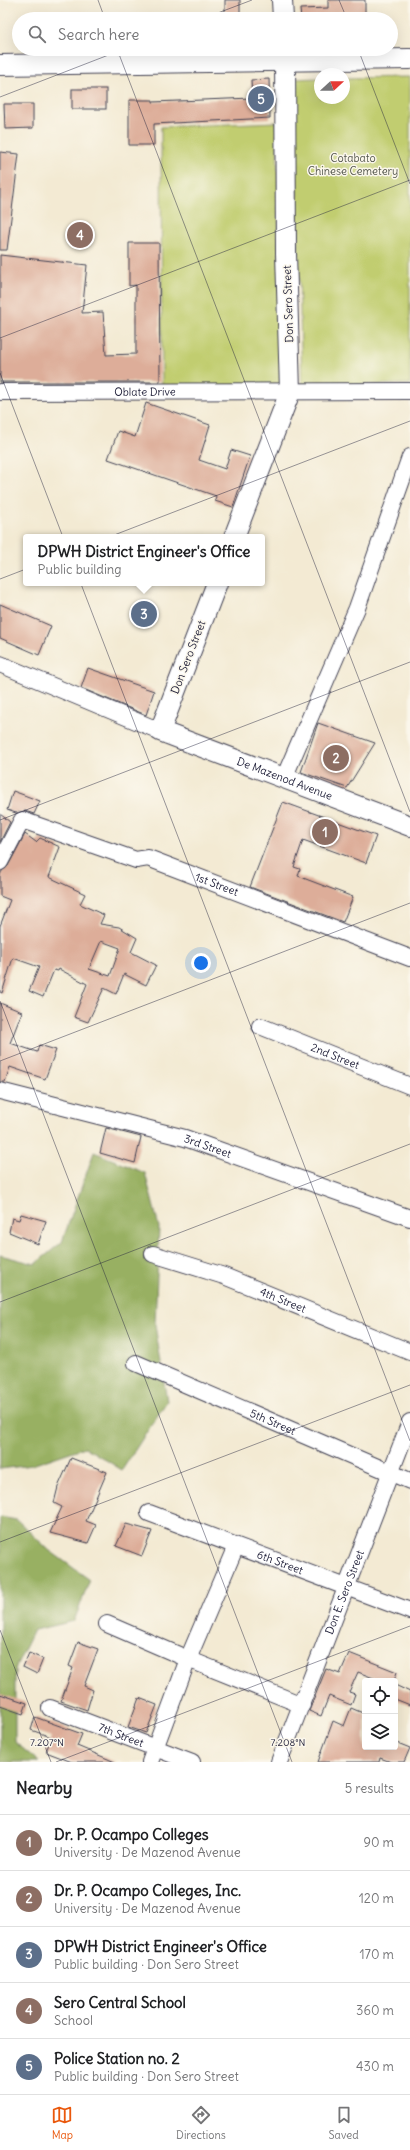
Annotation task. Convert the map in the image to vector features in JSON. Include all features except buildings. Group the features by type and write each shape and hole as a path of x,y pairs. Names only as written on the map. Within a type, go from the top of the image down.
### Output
{"main road":[{"path":"282,0 283,12"},
{"path":"0,65 256,56"},
{"name":"Don Sero Street","path":"235,534 290,392 286,253 285,56"},
{"path":"316,56 410,59"},
{"name":"Don Sero Street","path":"160,730 216,586"},
{"name":"De Mazenod Avenue","path":"160,730 410,826"}],"street":[{"name":"Oblate Drive","path":"0,392 290,392 410,390"},
{"path":"284,778 356,608 410,456"},
{"path":"0,664 160,730"},
{"name":"1st Street","path":"0,862 22,820 136,860 148,858 410,958"},
{"name":"2nd Street","path":"260,1026 410,1086"},
{"name":"3rd Street","path":"0,1091 185,1138 410,1218"},
{"name":"4th Street","path":"153,1254 224,1276 410,1352"},
{"name":"5th Street","path":"136,1363 410,1481"},
{"name":"Don E. Sero Street","path":"279,1762 410,1422"},
{"name":"6th Street","path":"149,1513 348,1586 410,1611"},
{"path":"152,1755 188,1659 236,1546"},
{"path":"107,1624 188,1659 302,1704"},
{"name":"7th Street","path":"50,1708 152,1755 192,1762"}],"green space":[{"name":"Cotabato Chinese Cemetery","path":"410,77 410,384 302,386 294,79 314,78 314,104 350,104 350,78"},
{"path":"277,122 281,387 162,388 161,127"},
{"path":"94,1152 145,1173 159,1227 155,1325 167,1401 122,1470 85,1447 32,1465 0,1469 0,1255 35,1264 62,1242"},
{"path":"0,1517 17,1520 50,1551 90,1580 74,1621 34,1630 15,1669 15,1742 39,1762 0,1762"}],"place":[{"name":"Police Station no. 2","path":"261,99"},
{"name":"Sero Central School","path":"80,235"},
{"name":"DPWH District Engineer's Office","path":"144,614"},
{"name":"Dr. P. Ocampo Colleges, Inc.","path":"336,758"},
{"name":"Dr. P. Ocampo Colleges","path":"325,832"}]}
